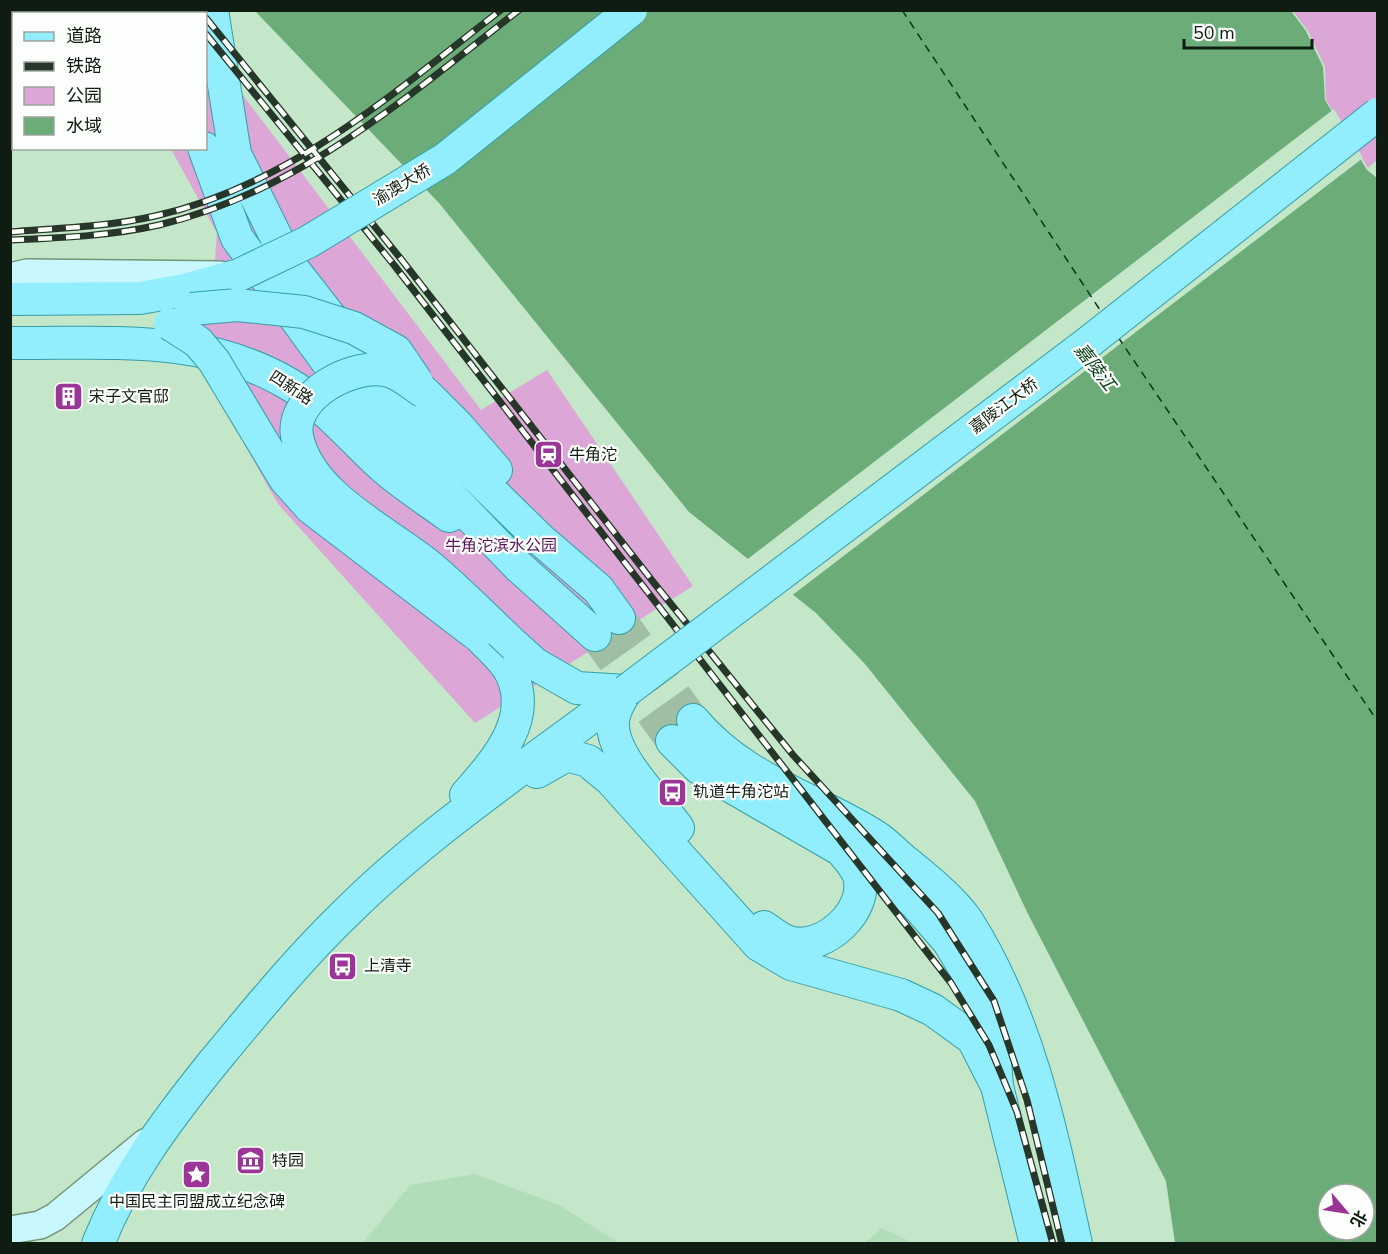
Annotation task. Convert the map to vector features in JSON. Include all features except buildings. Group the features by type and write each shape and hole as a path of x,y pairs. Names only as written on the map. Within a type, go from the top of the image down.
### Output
{"main road":[{"path":"212,10 214,152 237,238 347,389 518,566 607,627 598,589 458,426 424,392 396,351 354,328 304,312 237,304 180,316 141,304 15,293 27,273 239,275"},
{"name":"渝澳大桥","path":"141,304 239,275 308,242 445,159 631,10"},
{"name":"嘉陵江大桥","path":"413,853 1085,345 1377,114"},
{"path":"214,152 290,265 385,387 541,540 598,589"},
{"path":"10,1230 40,1226 55,1217 120,1166 161,1128 289,974 348,910 413,853 496,762 517,718 520,696 510,671 481,638 311,508 285,479 214,362 180,316"},
{"name":"四新路","path":"10,343 150,344 212,351 252,364 297,390 324,410 385,468 518,566"},
{"path":"424,392 388,371 352,371 326,384 304,406 296,433 303,459 327,490 428,565 535,664 578,688 615,699 614,738 626,760 680,831 762,925 780,938 791,943 817,941 849,917 860,891 859,877 854,865 837,845"},
{"path":"1036,1244 997,1086 993,1036 976,987 948,940 915,903 874,869 837,845 699,768 682,730 712,744 769,782 876,837 927,879 967,921 1009,1001 1048,1117 1076,1244"},
{"path":"413,853 557,759 567,755 578,757 588,761 610,778 750,937 768,952 791,964 901,996 933,1010 973,1039 997,1086"},
{"path":"98,1244 122,1192 161,1128"}],"shaded area":[{"path":"475,1174 559,1205 619,1243 363,1243 410,1185"},
{"path":"882,1228 911,1242 914,1243 864,1243"}],"green space":[{"path":"146,11 146,12 20,12"},
{"path":"1293,11 1377,11 1377,160 1368,168 1326,100 1325,67 1308,31"},
{"name":"牛角沱滨水公园","path":"207,65 239,90 481,410 547,370 693,586 475,723 278,504 199,363 195,320 215,260 217,233 172,150 207,150"}],"water":[{"name":"嘉陵江","path":"255,11 1291,11 1306,31 1323,67 1325,100 1367,170 1377,178 1377,1243 1175,1243 1166,1181 1028,914 975,801 865,664 816,613 689,512 439,203"}],"pier":[{"path":"1334,109 1363,158 790,597 745,561"}],"ferry route":[{"path":"902,10 1102,313"},
{"path":"1118,337 1378,722"}],"tunnel":[{"path":"619,618 693,720"},
{"path":"595,635 672,741"}],"railway":[{"path":"10,232 137,220 204,202 251,182 296,159 338,132 421,73 501,10"},
{"path":"10,240 104,234 141,229 210,210 259,190 350,137 436,75 519,10"},
{"path":"207,19 401,259 654,583 793,755 938,913 994,1001 1027,1100 1062,1244"},
{"path":"207,35 394,265 951,983 989,1045 1017,1112 1053,1244"}],"place":[{"name":"宋子文官邸","path":"68,397"},
{"name":"牛角沱","path":"548,455"},
{"name":"轨道牛角沱站","path":"672,792"},
{"name":"上清寺","path":"343,966"},
{"name":"特园","path":"251,1161"},
{"name":"中国民主同盟成立纪念碑","path":"197,1174"}]}
